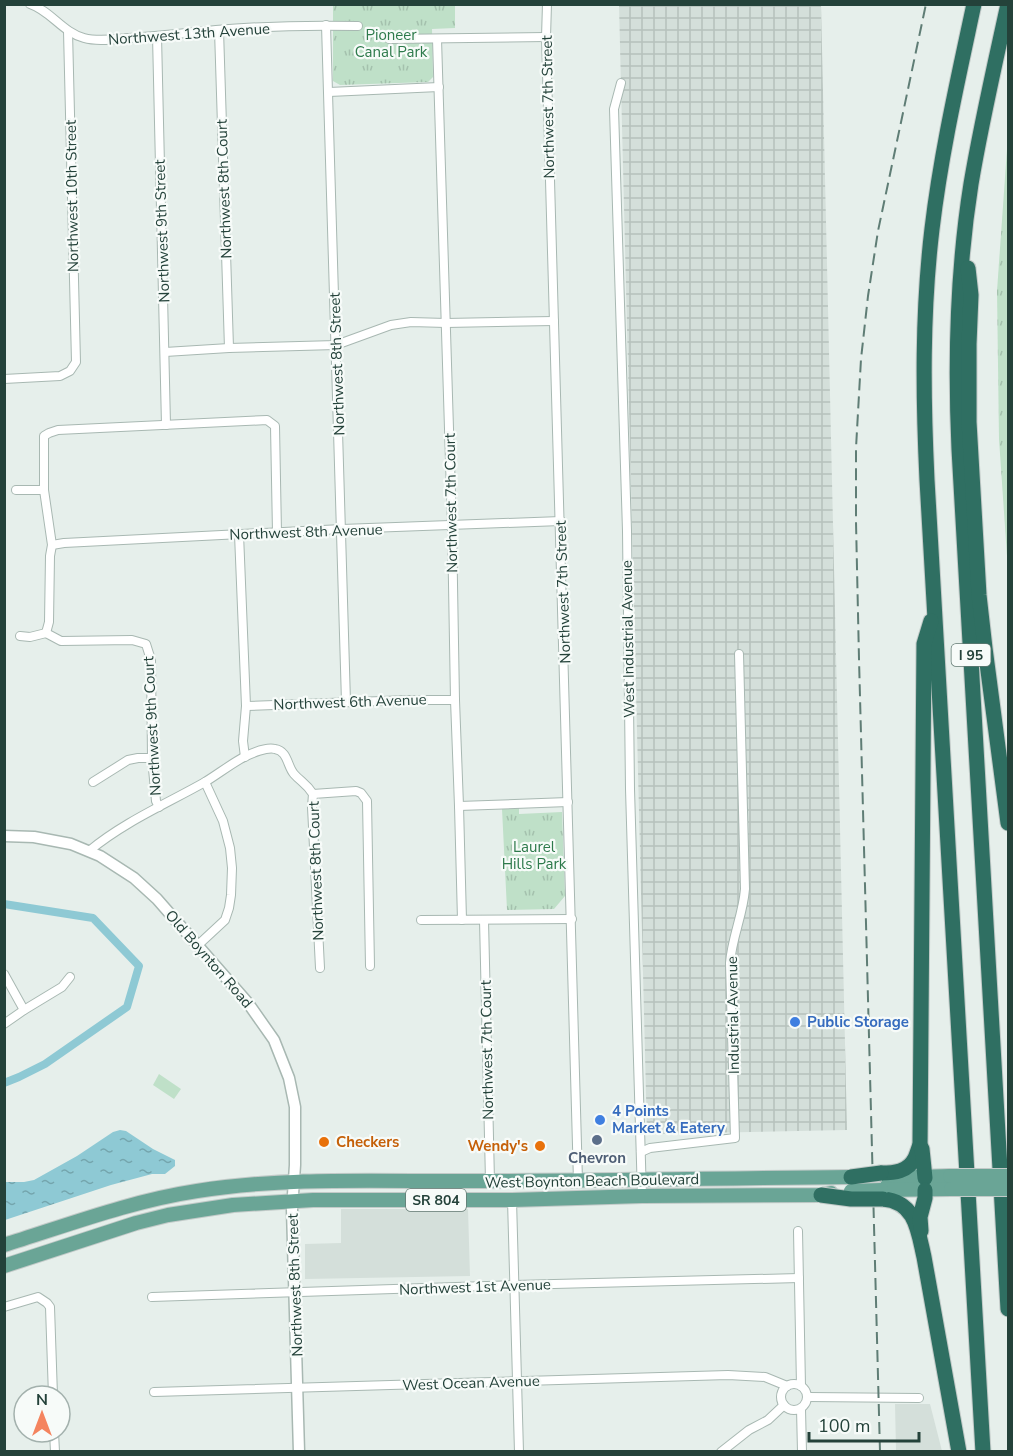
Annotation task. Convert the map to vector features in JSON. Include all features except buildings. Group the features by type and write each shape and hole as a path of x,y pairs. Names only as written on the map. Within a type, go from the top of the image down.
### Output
{"highway":[{"name":"I 95","path":"974,4 943,150 932,230 926,284 924,418 983,1452"},
{"name":"I 95","path":"1008,4 970,194 964,238 957,335 958,432 1008,1309"},
{"path":"964,238 971,294 969,413 980,595 1008,823"},
{"path":"924,1257 920,1217 925,1198 925,1184 920,1145 924,644 935,609"},
{"path":"821,1194 850,1199 881,1185 907,1168 920,1145"},
{"path":"851,1177 881,1185 912,1216 917,1227 959,1452"}],"main road":[{"path":"881,1185 951,1183 1008,1176"},
{"name":"West Boynton Beach Boulevard","path":"4,1245 101,1214 164,1197 228,1186 294,1182 851,1177"},
{"path":"443,1200 451,1191 457,1189 517,1188 539,1181"},
{"path":"951,1183 1008,1189"},
{"name":"West Boynton Beach Boulevard","path":"4,1266 106,1232 168,1215 233,1205 293,1201 512,1200 821,1194"}],"street":[{"name":"Northwest 13th Avenue","path":"30,4 48,14 68,31 83,38 101,40 219,30 358,26"},
{"name":"Northwest 7th Street","path":"547,4 546,37 578,1180"},
{"name":"Northwest 8th Street","path":"326,26 346,702"},
{"name":"Northwest 8th Court","path":"219,30 229,348"},
{"name":"Northwest 10th Street","path":"4,379 60,376 70,371 76,362 68,31"},
{"name":"Northwest 9th Street","path":"157,36 166,425"},
{"path":"389,39 546,37"},
{"path":"329,92 439,87 437,39"},
{"name":"West Industrial Avenue","path":"621,83 614,109 627,531 630,789 642,1196"},
{"name":"Northwest 7th Court","path":"439,87 462,920"},
{"path":"165,352 336,345 391,325 411,322 554,321"},
{"path":"20,636 30,637 46,633 49,622 52,545 44,490 44,436 58,430 267,420 275,426 277,533"},
{"path":"16,490 44,490"},
{"name":"Northwest 8th Avenue","path":"52,545 342,529 561,521"},
{"path":"239,534 246,706 243,741 245,757"},
{"name":"Northwest 9th Court","path":"46,633 62,641 132,640 147,645 151,660 152,759 156,801 159,807"},
{"name":"Industrial Avenue","path":"641,1152 650,1148 735,1138 730,963 745,889 739,654"},
{"name":"Northwest 6th Avenue","path":"246,706 455,700"},
{"name":"Northwest 8th Court","path":"89,851 103,840 245,757 270,749 279,750 284,753 293,773 303,780 313,794 320,968"},
{"path":"93,782 128,760 152,759"},
{"path":"197,946 225,920 231,896 230,848 223,821 205,782"},
{"path":"313,794 356,791 367,801 370,966"},
{"path":"459,806 568,801"},
{"name":"Old Boynton Road","path":"4,836 47,839 71,844 122,869 146,888 257,1015 274,1040 289,1078 295,1107 294,1182"},
{"path":"420,920 572,919"},
{"name":"Northwest 7th Court","path":"484,920 490,1181"},
{"path":"4,974 24,1010"},
{"path":"4,1024 62,987 70,977"},
{"name":"Northwest 8th Street","path":"294,1182 299,1452"},
{"path":"512,1200 519,1452"},
{"path":"798,1231 801,1386"},
{"name":"Northwest 1st Avenue","path":"152,1297 799,1278"},
{"path":"4,1307 38,1298 50,1307 53,1384"},
{"name":"West Ocean Avenue","path":"154,1392 745,1375 765,1377 787,1386"},
{"path":"794,1384 801,1386 807,1392 806,1404 801,1409 793,1410 786,1407 781,1397 784,1389 794,1384"},
{"path":"808,1397 919,1398"},
{"path":"721,1452 749,1430 768,1420 784,1405"},
{"path":"801,1409 802,1452"}],"shaded area":[{"path":"619,5 821,5 847,1130 647,1134"},
{"path":"341,1209 468,1209 470,1276 305,1279 305,1244 341,1243"},
{"path":"895,1404 930,1404 942,1451 888,1451 896,1450"}],"green space":[{"name":"Pioneer Canal Park","path":"333,5 455,5 455,28 432,29 433,77 428,82 340,85 333,81"},
{"path":"1008,135 1008,571 999,439 997,291"},
{"name":"Laurel Hills Park","path":"519,808 519,814 562,812 565,896 554,909 507,910 502,809"},
{"path":"159,1074 181,1089 174,1099 153,1085"}],"water":[{"path":"120,1130 126,1131 175,1160 175,1166 165,1174 152,1174 111,1185 5,1220 5,1182 34,1180"}],"waterway":[{"path":"4,904 93,918 139,966 127,1007 45,1064 4,1083"}],"railway":[{"path":"880,1452 859,659 856,448 861,359 878,231 926,4"}],"place":[{"name":"Public Storage","path":"795,1022"},
{"name":"4 Points Market & Eatery","path":"600,1120"},
{"name":"Chevron","path":"597,1140"},
{"name":"Checkers","path":"324,1142"},
{"name":"Wendy's","path":"540,1146"}]}
